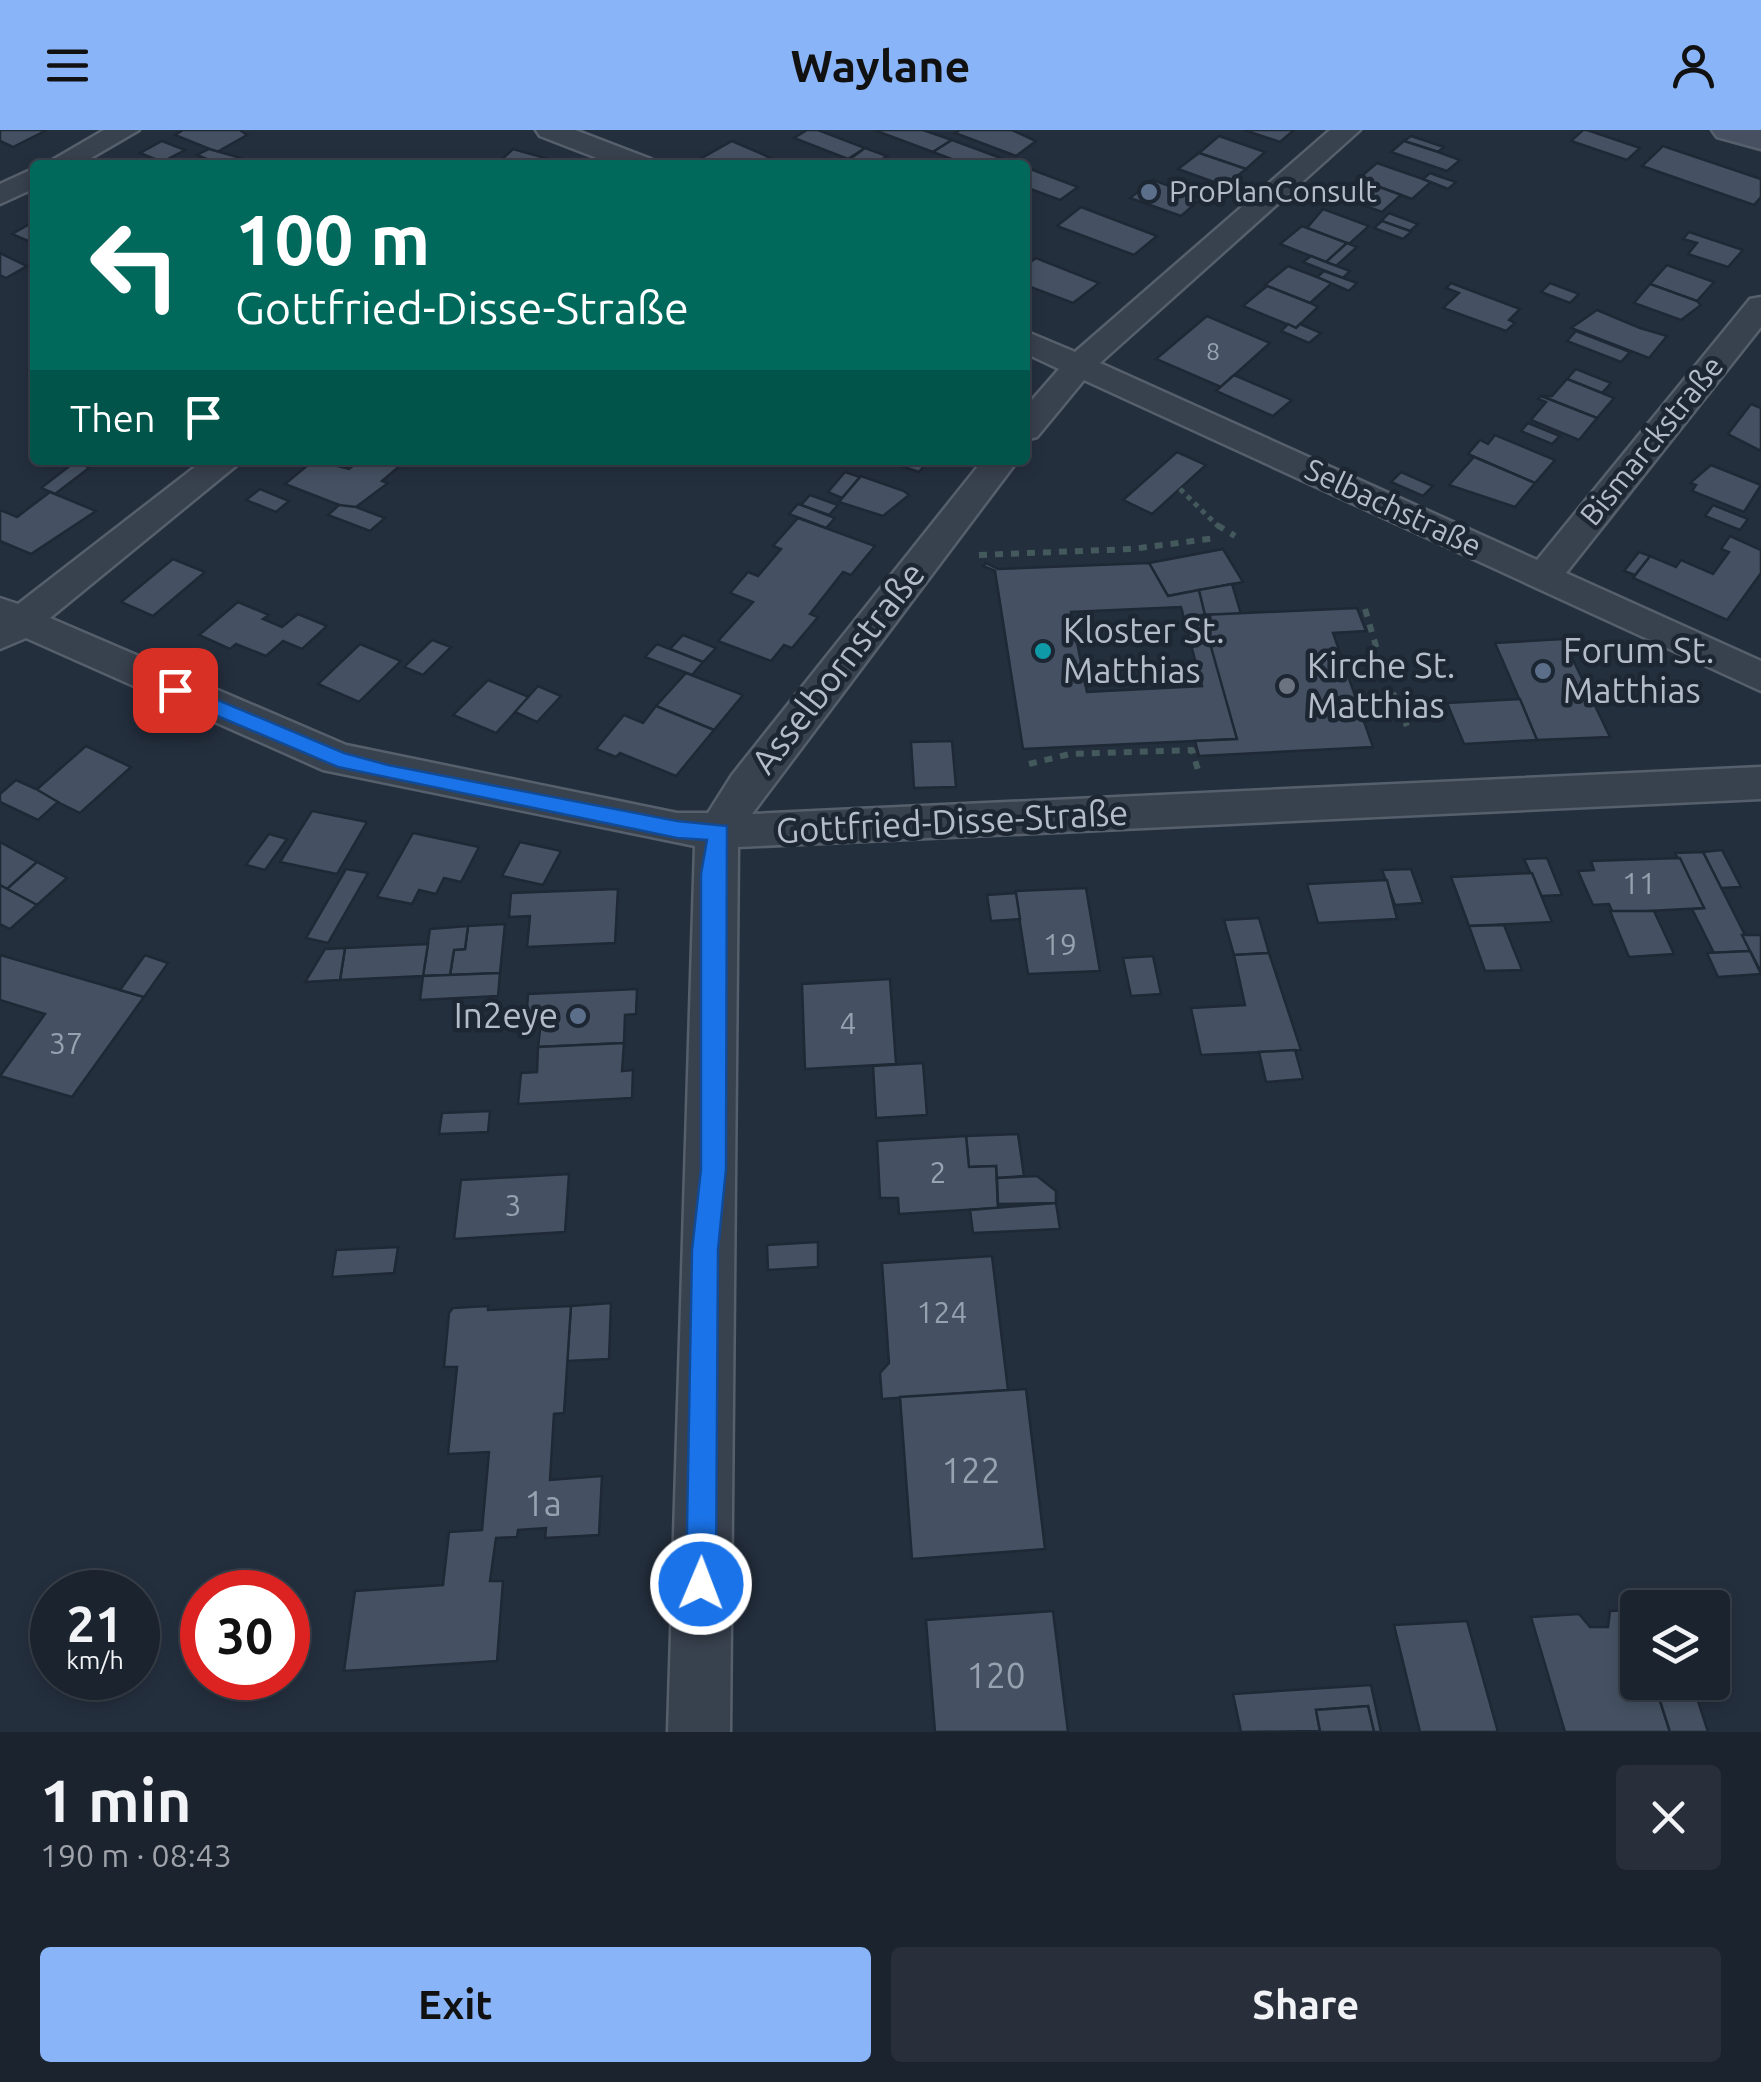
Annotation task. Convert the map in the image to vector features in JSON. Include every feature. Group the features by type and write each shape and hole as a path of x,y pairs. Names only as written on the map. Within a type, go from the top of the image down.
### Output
{"street":[{"path":"68,160 125,130"},
{"path":"550,130 605,158 632,130"},
{"path":"1030,424 1079,365 1346,130"},
{"path":"1730,130 1761,139"},
{"path":"0,195 30,180"},
{"name":"Bismarckstraße","path":"1543,577 1761,306"},
{"name":"Selbachstraße","path":"1030,343 1761,677"},
{"path":"7,623 219,465"},
{"name":"Asselbornstraße","path":"700,1732 705,1250 713,1169 712,874 719,832 747,786 997,465"},
{"name":"Gottfried-Disse-Straße","path":"7,623 338,759 677,830 719,832 1761,783"}],"path":[{"path":"1180,489 1222,531 1235,536"},
{"path":"923,559 1132,550 1216,538"},
{"path":"1366,609 1378,653"},
{"path":"1393,693 1407,726"},
{"path":"1029,764 1070,754 1192,750 1208,810"}],"building":[{"path":"0,130 47,130 13,147 0,141"},
{"path":"183,130 240,130 247,135 217,152 175,135"},
{"path":"807,130 818,130 865,148 848,159 794,138"},
{"path":"874,130 923,130 952,140 933,152"},
{"path":"1012,130 1036,141 1016,156 955,133"},
{"path":"1244,130 1294,130 1280,142"},
{"path":"1583,130 1640,148 1627,160 1571,141"},
{"path":"1219,136 1265,152 1246,169 1199,153"},
{"path":"1411,136 1444,147 1438,152 1404,141"},
{"path":"952,140 1006,160 954,160 933,152"},
{"path":"162,141 185,150 166,160 140,153"},
{"path":"732,141 776,160 702,160"},
{"path":"1404,141 1460,160 1447,171 1391,152"},
{"path":"1663,146 1761,179 1761,197 1754,205 1642,166"},
{"path":"865,148 887,156 881,160 850,159"},
{"path":"209,149 241,158 209,160 197,155"},
{"path":"513,149 552,160 501,160"},
{"path":"1199,153 1246,169 1225,186 1178,169"},
{"path":"1377,163 1431,182 1412,199 1358,179"},
{"path":"1030,169 1078,187 1060,200 1030,189"},
{"path":"1430,173 1456,182 1448,189 1423,179"},
{"path":"1358,179 1401,195 1382,212 1338,196"},
{"path":"1153,180 1202,198 1181,216 1130,198"},
{"path":"1081,207 1157,236 1134,255 1057,226"},
{"path":"1323,209 1369,226 1349,244 1307,228"},
{"path":"1389,213 1418,224 1410,231 1381,221"},
{"path":"1382,221 1411,232 1403,239 1374,228"},
{"path":"30,224 30,242 12,234"},
{"path":"1302,226 1347,243 1326,262 1280,244"},
{"path":"1689,232 1743,250 1728,267 1688,254 1697,243 1683,239"},
{"path":"1347,243 1357,247 1336,266 1326,262"},
{"path":"0,253 27,266 6,278 0,275"},
{"path":"1311,256 1350,271 1343,278 1303,262"},
{"path":"1036,258 1099,283 1073,303 1030,287 1030,262"},
{"path":"1667,265 1714,282 1697,301 1650,284"},
{"path":"1288,266 1332,283 1310,303 1265,285"},
{"path":"1324,271 1357,283 1349,291 1317,277"},
{"path":"1451,283 1520,309 1509,320 1515,323 1506,331 1443,308 1459,293 1446,288"},
{"path":"1550,283 1579,294 1570,303 1541,292"},
{"path":"1650,284 1701,305 1681,320 1634,303"},
{"path":"1267,286 1318,307 1296,328 1243,306"},
{"path":"1597,310 1667,336 1649,358 1571,328"},
{"path":"1207,316 1270,343 1221,387 1156,359"},
{"path":"1288,324 1296,328 1300,324 1321,333 1309,343 1281,331"},
{"path":"1576,331 1630,352 1621,362 1567,341"},
{"path":"1576,369 1611,383 1602,393 1567,379"},
{"path":"1234,375 1292,400 1273,416 1216,391"},
{"path":"1567,379 1614,398 1597,418 1541,396 1552,396"},
{"path":"1541,396 1597,418 1579,440 1531,420 1546,402 1538,399"},
{"path":"1751,404 1761,408 1761,451 1728,434"},
{"path":"1528,423 1560,436 1552,444 1521,431"},
{"path":"1495,435 1555,460 1535,483 1468,454 1480,440 1488,444"},
{"path":"1177,452 1206,465 1152,514 1123,500"},
{"path":"1474,457 1535,483 1515,507 1449,485"},
{"path":"71,465 89,468 55,494 41,488"},
{"path":"308,465 349,469 354,465 401,465 382,481 388,483 352,510 285,484"},
{"path":"898,465 925,465 919,472"},
{"path":"1711,465 1761,485 1744,512 1692,491 1696,485 1690,483"},
{"path":"845,472 860,477 842,498 828,492"},
{"path":"1401,472 1433,486 1423,496 1391,482"},
{"path":"861,476 909,495 883,516 839,502"},
{"path":"260,489 289,501 276,512 246,500"},
{"path":"50,492 96,511 31,554 0,541 0,510 17,517"},
{"path":"810,495 838,505 829,515 801,505"},
{"path":"798,504 835,518 826,528 789,514"},
{"path":"339,505 385,518 370,531 328,515"},
{"path":"1713,505 1748,519 1740,530 1705,516"},
{"path":"798,518 875,546 851,575 843,572 810,614 818,617 792,648 784,645 771,661 718,641 753,602 730,593 748,572 758,576 781,549 773,546"},
{"path":"1730,536 1761,550 1761,573 1727,620 1633,578 1650,556 1676,567 1681,560 1713,574 1729,552 1721,549"},
{"path":"1223,549 1243,582 1168,596 1149,563"},
{"path":"1639,552 1650,556 1635,575 1624,571"},
{"path":"173,559 205,572 153,616 121,602"},
{"name":"Kloster St. Matthias","path":"986,563 998,569 1149,563 1168,596 1199,590 1237,739 1023,749 995,571 983,566","holes":["1181,607 1202,686 1087,692 1071,612"]},
{"path":"1232,584 1241,614 1205,615 1199,590"},
{"path":"238,602 269,615 263,619 282,627 298,614 327,626 302,649 283,641 266,656 236,644 230,649 199,635"},
{"name":"Kirche St. Matthias","path":"1357,608 1366,631 1333,633 1373,747 1199,756 1195,741 1237,739 1202,615"},
{"path":"683,635 716,648 703,662 670,649"},
{"name":"Forum St. Matthias","path":"1563,639 1610,737 1537,740 1495,643"},
{"path":"432,640 451,647 423,675 404,667"},
{"path":"360,644 401,661 359,702 318,684"},
{"path":"657,644 703,662 692,675 645,657"},
{"path":"686,673 743,695 714,730 656,706"},
{"path":"488,680 529,697 496,733 453,715"},
{"path":"538,686 561,696 537,722 515,712"},
{"path":"1520,699 1537,740 1464,744 1447,703"},
{"path":"656,706 714,730 676,776 620,753 616,757 596,749 624,715 643,723"},
{"path":"952,741 956,787 914,788 911,742"},
{"path":"86,746 131,767 80,813 35,791"},
{"path":"16,780 58,802 38,820 0,802 0,794"},
{"path":"312,811 367,822 337,874 280,862"},
{"path":"413,833 479,847 461,882 444,878 436,894 419,890 412,904 377,897"},
{"path":"269,834 287,839 265,870 246,865"},
{"path":"0,842 37,862 7,889 0,885"},
{"path":"520,842 561,851 543,885 502,876"},
{"path":"1722,850 1741,887 1721,888 1703,852"},
{"path":"1703,852 1750,951 1714,953 1692,909 1704,908 1675,853"},
{"path":"1547,858 1562,895 1541,896 1524,859"},
{"path":"1680,858 1704,908 1613,913 1609,904 1593,905 1578,871 1594,870 1591,861"},
{"path":"37,862 67,878 37,905 7,889"},
{"path":"346,869 368,873 328,943 306,938"},
{"path":"1411,869 1423,903 1395,905 1382,870"},
{"path":"1532,873 1552,922 1469,926 1451,877"},
{"path":"1387,880 1397,919 1318,923 1307,884"},
{"path":"0,885 37,905 10,929 0,924"},
{"path":"1086,888 1100,971 1028,974 1015,891"},
{"path":"618,889 615,943 527,947 530,916 509,917 511,893"},
{"path":"1016,893 1020,919 991,921 987,895"},
{"path":"1610,911 1654,911 1674,954 1629,957"},
{"path":"1259,918 1269,953 1234,955 1224,920"},
{"path":"505,924 500,973 450,975 454,950 465,949 468,926"},
{"path":"1504,925 1522,970 1485,971 1469,926"},
{"path":"468,926 465,949 454,950 450,975 423,976 430,929"},
{"path":"1742,935 1761,935 1761,972 1750,951"},
{"path":"428,944 423,976 340,980 345,948"},
{"path":"345,948 340,980 305,982 325,949"},
{"path":"1750,951 1761,974 1718,977 1707,953"},
{"path":"1269,953 1301,1050 1201,1055 1191,1008 1245,1005 1234,955"},
{"path":"0,955 144,997 72,1097 0,1076 45,1014 0,1000"},
{"path":"145,955 168,963 144,997 120,990"},
{"path":"1153,956 1161,994 1131,996 1123,958"},
{"path":"500,973 498,996 420,1000 423,976"},
{"path":"890,979 896,1064 805,1069 802,984"},
{"path":"637,989 636,1014 625,1015 624,1043 538,1047 541,1022 526,1023 528,994"},
{"path":"624,1043 622,1071 633,1070 632,1098 518,1104 521,1073 537,1072 538,1047"},
{"path":"1295,1050 1303,1079 1266,1082 1259,1052"},
{"path":"923,1063 927,1115 876,1118 873,1066"},
{"path":"490,1111 488,1132 439,1134 442,1113"},
{"path":"1018,1134 1024,1176 997,1178 996,1166 969,1167 966,1136"},
{"path":"966,1136 969,1167 996,1166 998,1208 899,1214 898,1198 880,1198 877,1141"},
{"path":"569,1174 565,1232 454,1239 461,1180"},
{"path":"1037,1176 1056,1191 1056,1203 998,1204 997,1178"},
{"path":"1056,1203 1060,1229 973,1233 970,1210"},
{"path":"818,1242 818,1267 768,1270 767,1245"},
{"path":"398,1247 394,1273 332,1277 336,1250"},
{"path":"992,1256 1008,1390 882,1399 880,1373 889,1363 882,1263"},
{"path":"611,1303 609,1359 567,1361 571,1306"},
{"path":"488,1306 488,1310 571,1306 564,1413 554,1414 550,1480 602,1476 599,1535 545,1538 546,1528 518,1530 517,1537 496,1538 490,1581 503,1581 497,1661 344,1671 355,1591 443,1585 449,1532 482,1530 489,1452 448,1454 457,1367 444,1367 449,1313 453,1308"},
{"path":"1026,1389 1045,1549 912,1559 900,1397"},
{"path":"1620,1610 1620,1700 1660,1700 1670,1732 1565,1732 1531,1617 1579,1614 1590,1627 1608,1627 1610,1611"},
{"path":"1053,1611 1068,1732 935,1732 926,1620"},
{"path":"1467,1621 1498,1732 1420,1732 1394,1625"},
{"path":"1371,1685 1381,1732 1374,1732 1368,1706 1316,1710 1320,1731 1241,1732 1233,1694"},
{"path":"1660,1700 1698,1700 1708,1732 1670,1732"},
{"path":"1368,1706 1374,1732 1312,1732 1320,1731 1316,1710"}],"place":[{"name":"ProPlanConsult","path":"1149,192"},
{"name":"Kloster St. Matthias","path":"1043,651"},
{"name":"Forum St. Matthias","path":"1543,671"},
{"name":"Kirche St. Matthias","path":"1287,686"},
{"name":"In2eye","path":"578,1016"}],"route":[{"path":"175,690 338,759 388,773 677,830 719,832 712,874 713,1169 705,1250 701,1584"}]}
